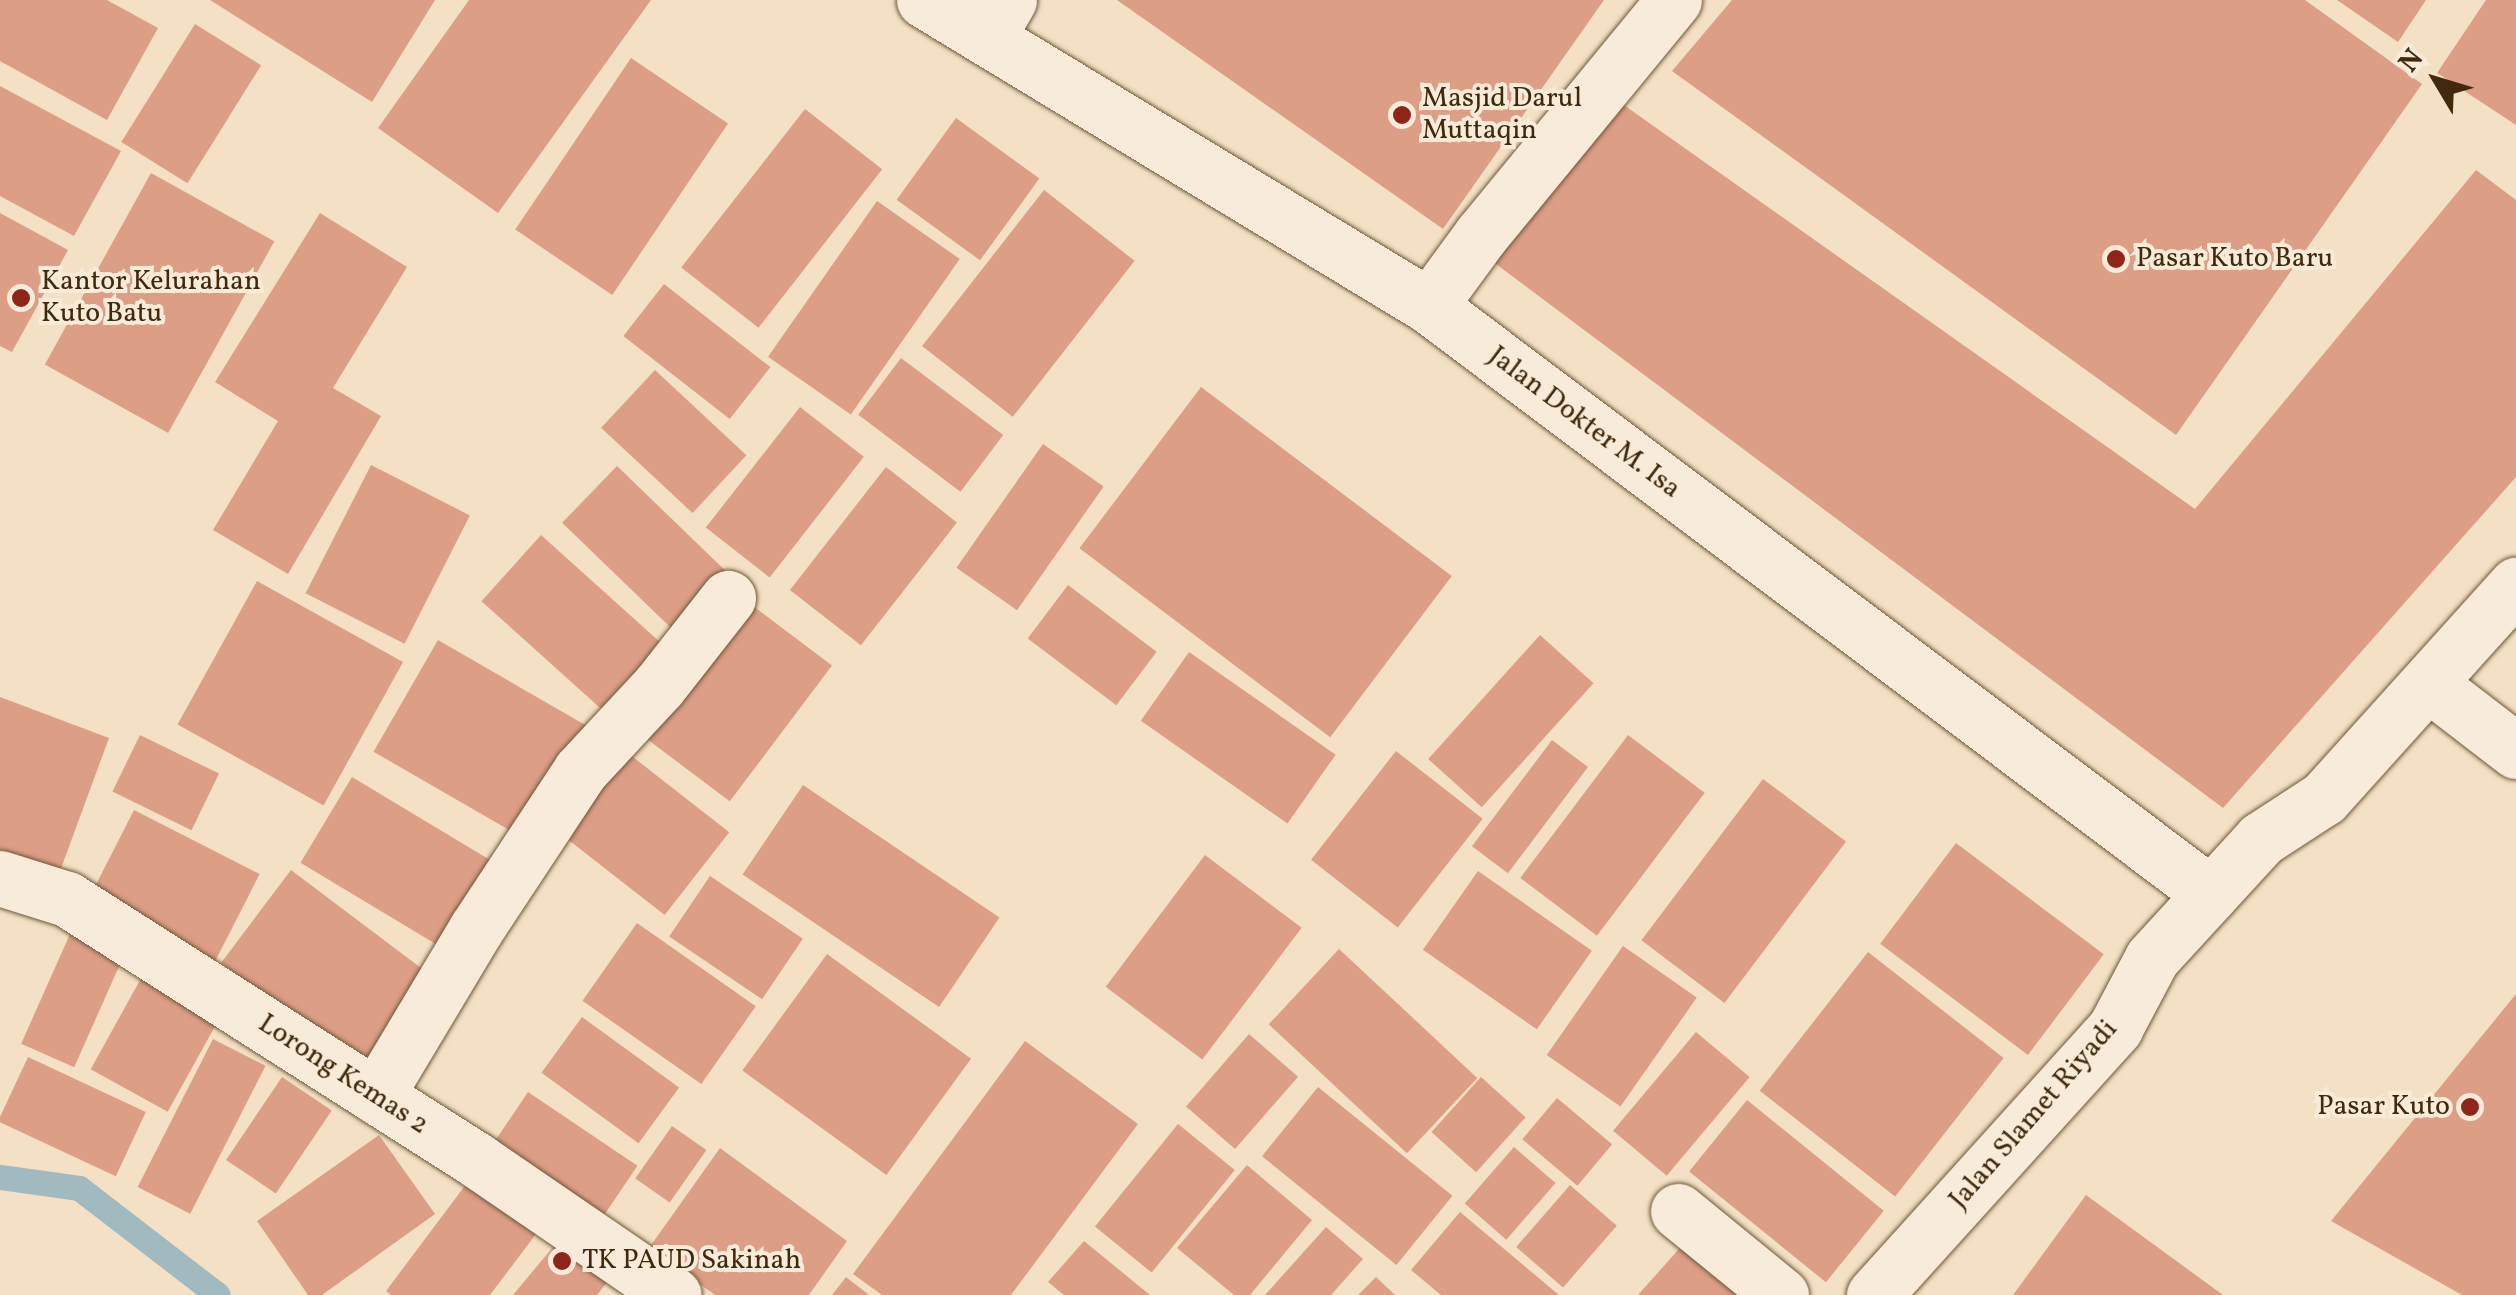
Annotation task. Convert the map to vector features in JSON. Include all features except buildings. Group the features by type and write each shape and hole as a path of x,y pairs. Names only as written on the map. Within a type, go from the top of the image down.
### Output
{"street":[{"name":"Jalan Dokter M. Isa","path":"924,0 998,19 1429,306 2211,894"},
{"path":"1429,306 1481,235 1674,0"},
{"name":"Jalan Slamet Riyadi","path":"1874,1295 2114,1028 2152,958 2260,839 2324,798 2516,585"},
{"path":"376,1096 476,929 580,771 659,686 728,598"},
{"path":"2429,684 2516,751"},
{"path":"2114,1028 2182,981 2290,864 2324,798"},
{"name":"Lorong Kemas 2","path":"0,878 67,899 376,1096 674,1295"},
{"path":"1678,1211 1781,1295"}],"waterway":[{"path":"0,1177 79,1188 218,1295"}],"place":[{"name":"Masjid Darul Muttaqin","path":"1402,115"},
{"name":"Pasar Kuto Baru","path":"2116,259"},
{"name":"Kantor Kelurahan Kuto Batu","path":"21,298"},
{"name":"Pasar Kuto","path":"2470,1107"},
{"name":"TK PAUD Sakinah","path":"562,1261"}]}
